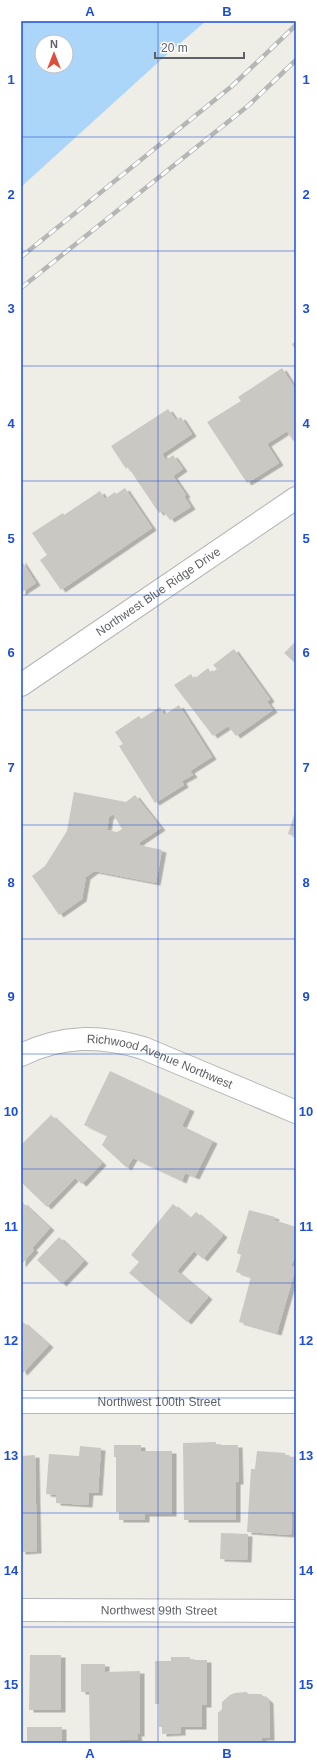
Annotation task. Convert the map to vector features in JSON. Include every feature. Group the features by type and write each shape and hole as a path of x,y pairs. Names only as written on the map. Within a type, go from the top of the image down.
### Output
{"street":[{"name":"Northwest Blue Ridge Drive","path":"21,685 296,498"},
{"name":"Richwood Avenue Northwest","path":"21,1055 52,1044 76,1039 98,1038 120,1041 143,1048 296,1112"},
{"name":"Northwest 100th Street","path":"21,1402 296,1402"},
{"name":"Northwest 99th Street","path":"21,1610 296,1611"}],"water":[{"path":"21,21 206,21 164,57 21,187"}],"building":[{"path":"296,341 296,351 292,344"},
{"path":"282,368 296,390 296,439 293,441 287,431 267,444 279,463 247,483 207,422 241,401 238,397"},
{"path":"168,409 176,420 181,417 192,434 162,454 166,460 173,455 183,469 173,476 186,495 184,496 191,507 170,520 163,511 159,513 128,467 126,469 111,446"},
{"path":"125,488 152,528 61,590 40,560 47,555 32,533 63,513 64,515 100,491 105,499 115,492 116,494"},
{"path":"21,560 36,583 21,593"},
{"path":"296,641 296,664 284,653"},
{"path":"234,649 270,699 267,702 273,710 236,736 228,726 213,736 174,685 191,674 194,679 208,668 211,673 217,669 213,665"},
{"path":"179,705 212,757 190,771 193,775 182,781 184,785 155,803 119,746 123,744 115,732 139,716 141,719 160,707 164,715"},
{"path":"74,792 126,802 135,795 161,828 140,842 139,845 162,850 156,883 94,871 86,877 82,899 59,915 32,876 45,866 67,831","holes":["113,814 122,829 117,832 107,830 109,817"]},
{"path":"296,809 296,837 288,834"},
{"path":"110,1071 190,1109 182,1126 213,1141 195,1177 185,1173 182,1181 133,1158 127,1168 102,1145 107,1136 84,1125"},
{"path":"51,1115 102,1163 82,1184 75,1178 47,1207 21,1182 21,1145"},
{"path":"22,1202 50,1228 32,1248 34,1250 21,1265"},
{"path":"173,1204 190,1218 196,1212 223,1235 203,1259 194,1251 177,1271 208,1297 187,1322 129,1273 139,1262 131,1255"},
{"path":"249,1210 275,1217 274,1220 296,1227 296,1254 291,1266 296,1267 277,1333 239,1322 251,1277 236,1272 241,1255 237,1253"},
{"path":"59,1237 84,1261 62,1284 37,1260"},
{"path":"23,1322 49,1345 23,1373 21,1371 21,1325"},
{"path":"216,1442 216,1445 238,1445 239,1482 236,1482 236,1520 184,1520 183,1443"},
{"path":"114,1445 141,1445 141,1451 172,1451 172,1514 145,1514 145,1520 119,1520 119,1512 116,1512 116,1457 114,1457"},
{"path":"80,1446 101,1448 98,1493 89,1493 88,1505 56,1503 56,1495 46,1494 49,1454 79,1456"},
{"path":"257,1451 285,1453 285,1456 296,1457 296,1512 292,1512 291,1535 247,1532 251,1469 255,1469"},
{"path":"35,1455 37,1551 21,1552 21,1456"},
{"path":"221,1533 248,1534 247,1560 220,1559"},
{"path":"30,1655 61,1655 61,1710 29,1710"},
{"path":"171,1657 190,1657 190,1660 207,1660 207,1705 202,1705 202,1727 181,1727 181,1733 162,1734 162,1727 159,1727 159,1704 155,1704 155,1661 171,1661"},
{"path":"81,1664 105,1664 105,1672 140,1671 140,1734 137,1734 138,1739 120,1740 120,1743 90,1743 89,1692 81,1692"},
{"path":"246,1692 249,1694 261,1694 269,1701 270,1738 262,1738 262,1743 218,1743 218,1713 222,1709 222,1702 230,1695"},
{"path":"27,1727 62,1727 62,1743 27,1743"}],"railway":[{"path":"21,257 232,86 296,25"},
{"path":"21,288 249,105 296,60"}]}
